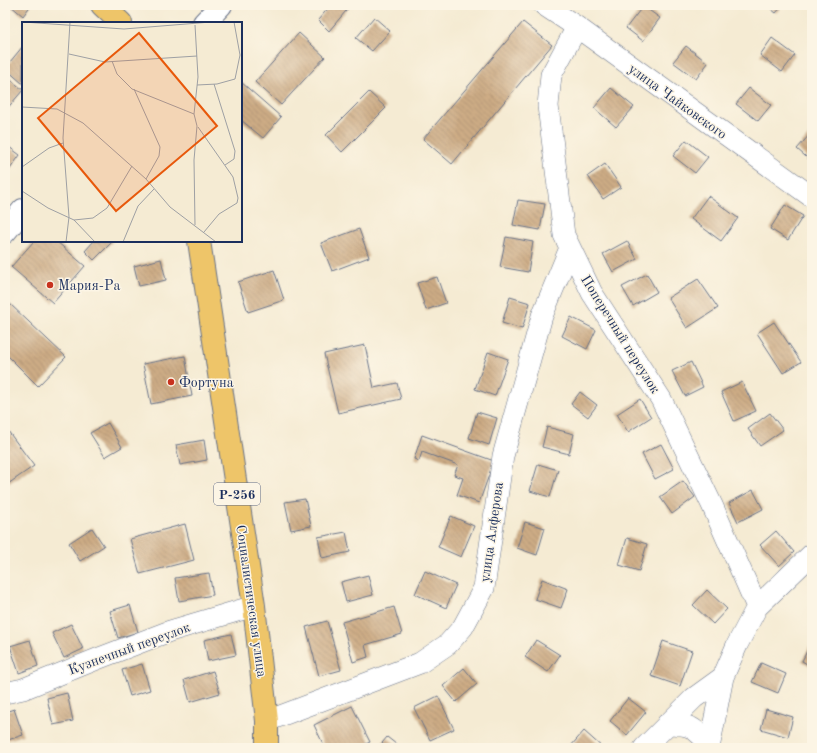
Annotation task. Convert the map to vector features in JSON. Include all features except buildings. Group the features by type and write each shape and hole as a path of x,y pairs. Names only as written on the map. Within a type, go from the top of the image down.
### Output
{"main road":[{"path":"102,5 120,22"},
{"name":"Социалистическая улица","path":"199,242 254,606 267,721 267,748"}],"street":[{"path":"205,22 221,5"},
{"name":"улица Чайковского","path":"544,5 577,27 812,197"},
{"name":"Поперечный переулок","path":"577,27 551,75 548,106 564,236 592,293 661,399 712,505 757,607"},
{"name":"улица Алферова","path":"267,721 420,663 448,644 463,627 484,588 503,456 540,323 570,248"},
{"path":"709,746 723,676 757,607 812,554"},
{"name":"Кузнечный переулок","path":"5,693 23,689 97,658 170,630 254,606"},
{"path":"644,748 694,698 723,676"},
{"path":"667,724 689,726 697,731 709,746"}],"place":[{"name":"Мария-Ра","path":"50,285"},
{"name":"Фортуна","path":"171,382"}]}
